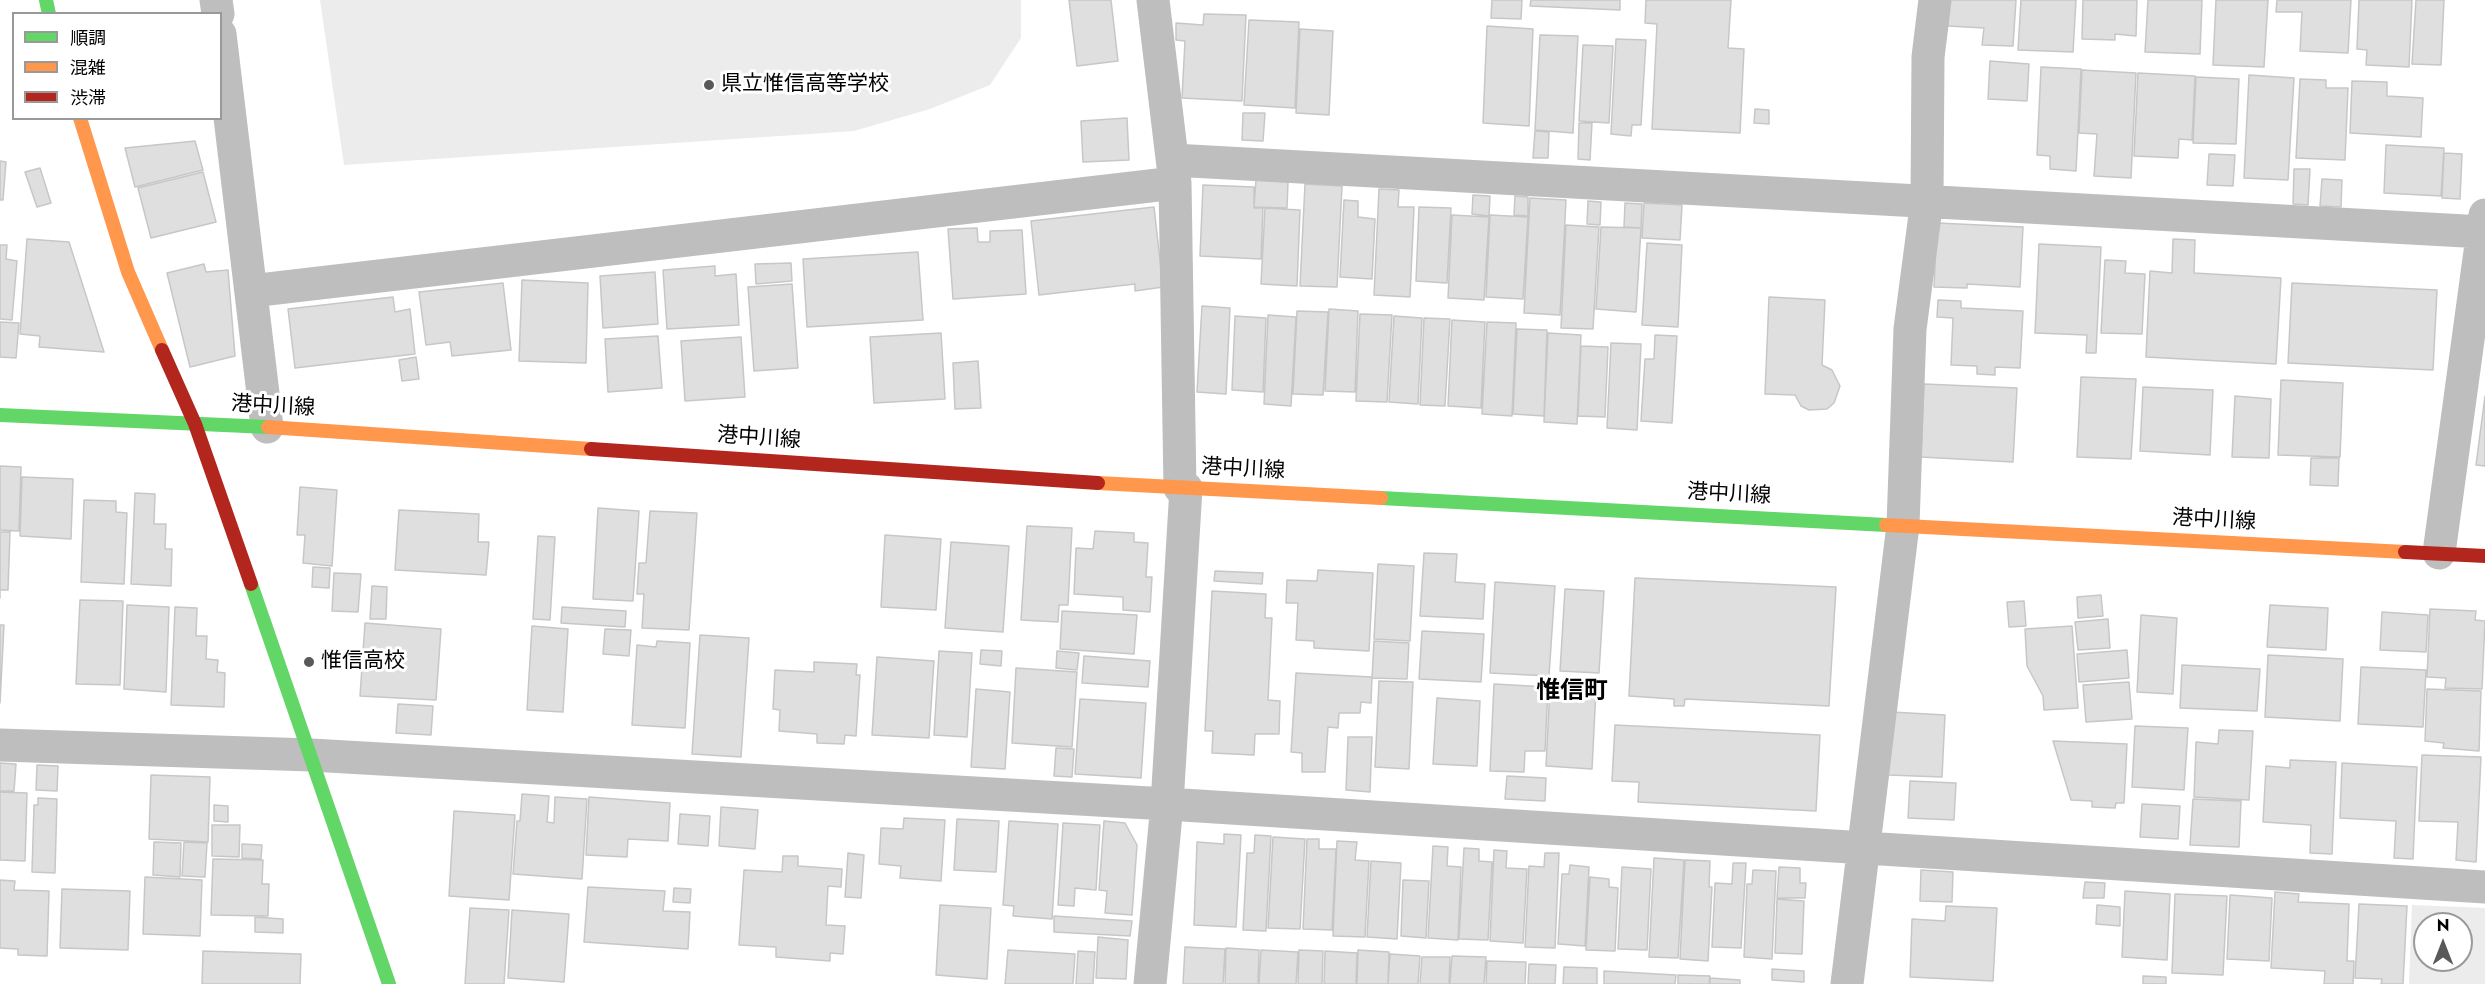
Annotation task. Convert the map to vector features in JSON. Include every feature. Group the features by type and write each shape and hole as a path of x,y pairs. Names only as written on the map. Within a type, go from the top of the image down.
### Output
{"main road":[{"path":"81,120 128,272 195,424 389,984"},
{"name":"港中川線","path":"0,416 267,427 1183,488 2485,556"}],"street":[{"path":"1150,984 1167,804 1183,488 1174,172 1153,0"},
{"path":"1846,984 1903,525 1910,329 1927,200 1928,57 1935,0"},
{"path":"222,51 267,427"},
{"path":"251,291 1174,172 1927,200 2484,224 2439,553"},
{"path":"0,745 311,755 1862,846 2485,887"}],"shaded area":[{"path":"320,0 1021,0 1021,38 990,85 930,109 854,131 344,165"},
{"path":"2412,905 2485,908 2485,984 2409,984"}],"building":[{"path":"1069,0 1111,0 1118,61 1077,66"},
{"path":"1492,0 1522,0 1521,19 1491,18"},
{"path":"1531,0 1620,0 1620,10 1530,6"},
{"path":"1646,0 1731,0 1728,48 1744,49 1740,133 1652,129 1657,24 1645,23"},
{"path":"1949,0 2016,0 2013,46 1982,45 1984,28 1948,26"},
{"path":"2021,0 2076,0 2073,52 2018,50"},
{"path":"2083,0 2137,0 2136,36 2115,34 2115,40 2082,39"},
{"path":"2148,0 2202,0 2200,54 2145,52"},
{"path":"2216,0 2268,0 2264,67 2213,65"},
{"path":"2277,0 2351,0 2348,53 2300,51 2302,12 2276,12"},
{"path":"2359,0 2412,0 2409,67 2366,65 2367,50 2357,49"},
{"path":"2416,0 2444,0 2441,65 2412,64"},
{"path":"1204,14 1246,15 1242,101 1182,98 1185,41 1176,40 1176,23 1203,25"},
{"path":"1249,20 1299,22 1295,108 1244,105"},
{"path":"1487,26 1533,29 1529,126 1483,123"},
{"path":"1300,29 1333,31 1329,115 1296,113"},
{"path":"1540,35 1578,36 1573,133 1535,130"},
{"path":"1616,39 1646,40 1641,125 1632,125 1631,136 1611,134"},
{"path":"1583,45 1613,46 1609,123 1579,121"},
{"path":"1990,61 2029,64 2027,101 1988,99"},
{"path":"2041,67 2081,69 2076,171 2050,169 2050,156 2037,155"},
{"path":"2082,70 2136,73 2131,178 2094,176 2097,134 2079,133"},
{"path":"2138,73 2195,76 2192,140 2179,139 2178,158 2134,156"},
{"path":"2249,75 2294,78 2288,180 2244,178"},
{"path":"2196,77 2239,79 2236,144 2193,143"},
{"path":"2300,79 2326,80 2326,88 2348,88 2345,160 2296,158"},
{"path":"2352,81 2387,82 2387,96 2423,98 2421,137 2350,133"},
{"path":"1755,109 1769,110 1769,124 1754,123"},
{"path":"1243,113 1265,113 1263,141 1242,140"},
{"path":"1127,118 1129,160 1083,162 1081,121"},
{"path":"1579,123 1592,123 1590,160 1578,159"},
{"path":"1535,131 1549,132 1548,158 1533,158"},
{"path":"195,141 203,170 135,187 125,148"},
{"path":"2386,145 2444,148 2441,196 2384,193"},
{"path":"2444,153 2462,154 2460,199 2442,198"},
{"path":"2209,154 2235,155 2233,186 2207,185"},
{"path":"0,161 6,162 3,200 0,200"},
{"path":"40,168 51,203 37,207 25,172"},
{"path":"2294,169 2310,169 2308,205 2293,204"},
{"path":"203,172 216,222 151,238 138,188"},
{"path":"2322,179 2342,180 2341,207 2320,206"},
{"path":"1256,180 1288,182 1287,208 1254,207"},
{"path":"1305,184 1342,186 1337,287 1300,286"},
{"path":"1203,185 1254,187 1254,208 1263,208 1261,259 1200,256"},
{"path":"1379,189 1399,190 1398,207 1414,207 1410,297 1374,295"},
{"path":"1473,195 1490,196 1489,216 1472,214"},
{"path":"1515,196 1528,197 1528,216 1514,215"},
{"path":"1530,198 1566,200 1560,315 1524,313"},
{"path":"1344,200 1358,201 1358,217 1375,219 1372,279 1340,277"},
{"path":"1588,201 1601,202 1600,225 1587,224"},
{"path":"1625,203 1642,204 1641,228 1624,227"},
{"path":"1644,203 1682,205 1680,240 1642,238"},
{"path":"1154,207 1163,287 1135,291 1135,284 1039,295 1031,221"},
{"path":"1419,207 1451,208 1447,283 1416,281"},
{"path":"1265,208 1300,210 1297,286 1261,284"},
{"path":"1452,215 1489,217 1484,300 1448,298"},
{"path":"1490,215 1528,217 1523,299 1486,297"},
{"path":"1937,223 2023,227 2020,287 1967,284 1967,288 1934,287"},
{"path":"1566,225 1599,227 1593,329 1561,328"},
{"path":"1601,227 1641,228 1636,312 1596,309"},
{"path":"977,228 978,242 990,242 990,231 1022,230 1026,294 953,299 948,229"},
{"path":"27,239 69,242 104,352 39,347 40,336 20,334"},
{"path":"2173,239 2195,240 2194,273 2281,278 2276,364 2146,357 2150,271 2172,273"},
{"path":"1647,243 1682,245 1678,327 1642,325"},
{"path":"2039,244 2101,247 2096,353 2086,353 2087,335 2035,333"},
{"path":"0,245 7,245 6,259 17,261 12,320 0,319"},
{"path":"918,252 923,320 807,327 803,259"},
{"path":"2105,260 2126,261 2125,273 2145,274 2142,334 2101,333"},
{"path":"791,263 792,281 756,284 755,264"},
{"path":"204,264 206,272 228,270 235,356 190,367 167,273"},
{"path":"715,266 715,276 736,274 739,325 667,329 663,270"},
{"path":"655,272 658,324 603,328 600,276"},
{"path":"522,280 588,283 586,363 519,361"},
{"path":"503,283 511,350 452,356 450,342 426,345 419,292"},
{"path":"2292,283 2437,290 2433,370 2288,363"},
{"path":"792,284 798,368 754,371 748,287"},
{"path":"393,297 395,312 410,309 415,354 295,368 288,309"},
{"path":"1769,297 1825,300 1822,365 1832,370 1840,386 1834,403 1827,409 1809,410 1801,406 1795,395 1765,394"},
{"path":"1938,300 1961,301 1961,308 2023,311 2020,368 1995,367 1995,375 1977,374 1977,366 1951,365 1953,318 1937,317"},
{"path":"1202,306 1230,308 1226,394 1197,392"},
{"path":"1329,309 1358,311 1355,392 1325,391"},
{"path":"1297,311 1328,312 1323,395 1293,394"},
{"path":"1360,314 1392,315 1387,402 1356,401"},
{"path":"1268,315 1296,317 1291,406 1264,404"},
{"path":"1235,316 1266,318 1263,392 1232,390"},
{"path":"1394,316 1422,318 1418,404 1389,402"},
{"path":"1424,318 1450,319 1445,406 1420,405"},
{"path":"1452,320 1485,322 1481,408 1448,406"},
{"path":"0,322 19,323 16,358 0,357"},
{"path":"1487,322 1516,323 1512,416 1482,414"},
{"path":"1517,329 1547,330 1544,416 1513,414"},
{"path":"941,333 945,399 874,403 870,337"},
{"path":"1548,333 1581,335 1577,424 1544,422"},
{"path":"1655,335 1677,336 1672,423 1641,421 1645,359 1654,359"},
{"path":"658,336 662,388 608,392 605,339"},
{"path":"741,337 745,397 685,401 681,341"},
{"path":"1611,343 1641,344 1637,430 1607,428"},
{"path":"1581,346 1608,347 1605,417 1578,416"},
{"path":"416,357 419,379 402,381 399,360"},
{"path":"978,361 981,408 955,409 953,363"},
{"path":"2081,377 2136,379 2131,459 2077,457"},
{"path":"2281,380 2343,383 2340,457 2278,455"},
{"path":"1924,384 2017,388 2013,462 1921,457"},
{"path":"2143,387 2213,390 2210,455 2140,451"},
{"path":"2235,396 2271,399 2269,458 2232,457"},
{"path":"2485,396 2485,466 2476,465"},
{"path":"2311,458 2339,458 2338,486 2310,485"},
{"path":"0,466 21,467 19,531 0,530"},
{"path":"22,477 73,479 71,539 20,536"},
{"path":"300,487 337,490 332,566 303,563 305,535 297,535"},
{"path":"135,493 155,494 154,524 166,524 165,549 172,549 171,586 131,584"},
{"path":"84,500 116,501 116,512 127,513 124,584 81,582"},
{"path":"598,508 639,511 633,601 593,599"},
{"path":"399,510 479,514 478,542 489,542 486,575 395,570"},
{"path":"650,511 697,513 689,630 642,628 644,594 637,594 639,563 646,563"},
{"path":"1027,526 1072,528 1068,605 1059,605 1058,622 1021,620"},
{"path":"1095,531 1134,533 1134,542 1148,543 1146,577 1152,577 1150,612 1123,610 1123,597 1074,594 1076,548 1093,549"},
{"path":"0,532 10,532 8,590 0,590"},
{"path":"885,535 941,539 936,610 881,607"},
{"path":"538,536 555,537 550,620 533,619"},
{"path":"951,542 1009,546 1003,632 945,628"},
{"path":"1424,553 1457,554 1455,582 1485,584 1483,619 1420,616"},
{"path":"1378,564 1414,566 1410,641 1374,639"},
{"path":"313,567 330,568 329,588 312,587"},
{"path":"1318,570 1373,573 1369,651 1314,648 1314,641 1296,640 1298,603 1286,603 1287,580 1317,581"},
{"path":"1215,571 1263,573 1262,584 1214,581"},
{"path":"334,573 361,574 358,612 332,611"},
{"path":"1635,578 1836,587 1829,706 1685,699 1684,706 1674,706 1674,699 1629,696"},
{"path":"1495,582 1555,586 1549,676 1490,673"},
{"path":"372,586 387,587 386,619 370,619"},
{"path":"1565,589 1604,591 1599,673 1560,671"},
{"path":"1212,591 1266,594 1265,618 1272,618 1268,700 1280,701 1279,734 1255,734 1254,755 1212,753 1213,731 1205,731"},
{"path":"2101,595 2103,616 2078,618 2077,597"},
{"path":"80,600 123,601 120,685 76,684"},
{"path":"2024,601 2026,626 2009,627 2007,602"},
{"path":"127,605 169,607 166,692 124,689"},
{"path":"2270,605 2328,608 2326,650 2267,647"},
{"path":"175,607 197,608 196,636 207,636 206,659 218,660 217,672 225,673 224,707 171,705"},
{"path":"562,607 626,611 625,627 561,623"},
{"path":"2430,609 2476,611 2475,620 2485,621 2482,689 2445,688 2446,678 2427,677"},
{"path":"1062,611 1137,615 1134,654 1060,649"},
{"path":"2382,612 2428,615 2426,652 2380,650"},
{"path":"2141,615 2177,618 2173,694 2137,692"},
{"path":"2108,619 2110,648 2078,650 2075,622"},
{"path":"365,623 441,629 436,700 360,696"},
{"path":"0,625 4,625 0,703"},
{"path":"532,626 568,629 563,712 527,710"},
{"path":"2072,626 2078,708 2044,710 2043,696 2027,666 2025,629"},
{"path":"605,629 631,630 629,656 603,654"},
{"path":"1422,631 1484,634 1481,682 1419,679"},
{"path":"700,635 749,638 741,757 692,754"},
{"path":"657,641 690,643 685,728 632,725 637,645 656,647"},
{"path":"1374,641 1409,643 1407,679 1372,678"},
{"path":"981,650 1002,651 1001,666 980,664"},
{"path":"2127,650 2129,678 2079,682 2077,654"},
{"path":"939,651 972,653 967,737 934,735"},
{"path":"1057,651 1079,653 1077,670 1056,668"},
{"path":"2268,655 2343,659 2340,721 2265,717"},
{"path":"1084,656 1150,661 1148,687 1082,683"},
{"path":"877,657 934,661 929,738 872,735"},
{"path":"814,662 857,664 856,675 860,675 856,736 845,735 844,744 817,743 817,734 779,731 780,710 773,709 775,670 814,672"},
{"path":"2182,665 2260,669 2257,711 2180,708"},
{"path":"2361,667 2426,670 2423,727 2358,724"},
{"path":"1016,668 1077,672 1072,747 1012,743"},
{"path":"1296,673 1372,677 1371,703 1361,702 1360,713 1339,713 1338,728 1328,727 1325,772 1302,772 1302,753 1291,752"},
{"path":"1379,681 1413,682 1409,769 1375,767"},
{"path":"2129,682 2132,719 2086,722 2083,685"},
{"path":"1494,684 1548,687 1545,751 1525,751 1524,772 1490,771"},
{"path":"1550,687 1596,689 1592,769 1546,766"},
{"path":"976,689 1010,692 1005,769 971,767"},
{"path":"2427,689 2481,691 2479,751 2443,748 2444,743 2425,741"},
{"path":"1437,698 1480,701 1477,766 1433,764"},
{"path":"1080,699 1146,703 1141,778 1075,774"},
{"path":"398,704 433,706 431,735 396,733"},
{"path":"1891,712 1945,715 1942,777 1888,775"},
{"path":"1615,725 1820,735 1816,811 1638,802 1639,782 1612,781"},
{"path":"2135,726 2188,728 2184,790 2132,787"},
{"path":"2219,730 2253,731 2249,800 2194,797 2196,742 2218,744"},
{"path":"1348,737 1372,737 1370,792 1346,790"},
{"path":"2053,741 2127,744 2124,803 2116,803 2115,808 2092,807 2092,801 2071,800"},
{"path":"1056,748 1074,749 1072,777 1054,776"},
{"path":"2422,755 2481,757 2476,862 2456,860 2458,822 2419,821"},
{"path":"2290,760 2336,762 2332,854 2310,853 2311,825 2263,822 2266,766 2290,768"},
{"path":"0,763 16,764 14,791 0,791"},
{"path":"2342,763 2417,767 2413,859 2394,858 2396,821 2340,818"},
{"path":"37,765 58,766 57,791 36,790"},
{"path":"151,775 210,777 208,842 149,839"},
{"path":"1507,776 1546,778 1545,801 1505,799"},
{"path":"1910,781 1956,783 1954,820 1908,818"},
{"path":"0,792 27,793 25,861 0,860"},
{"path":"522,794 549,796 547,822 554,823 555,797 587,799 582,879 513,874 517,821 520,821"},
{"path":"589,797 670,803 668,841 628,839 627,857 586,855"},
{"path":"38,798 57,799 55,873 32,872 34,805 38,805"},
{"path":"2193,799 2241,801 2239,847 2190,845"},
{"path":"2142,804 2180,806 2178,839 2140,837"},
{"path":"214,805 228,806 228,822 214,821"},
{"path":"721,807 758,810 755,849 719,846"},
{"path":"454,811 515,815 509,900 449,896"},
{"path":"680,814 710,816 708,846 678,844"},
{"path":"904,818 945,820 941,881 900,878 901,866 879,864 881,828 903,829"},
{"path":"957,819 999,821 996,872 954,870"},
{"path":"1009,821 1058,824 1052,919 1013,916 1014,906 1003,905"},
{"path":"1104,821 1125,823 1137,845 1132,915 1105,913 1107,891 1099,890"},
{"path":"1063,823 1100,825 1096,890 1075,888 1074,906 1058,905"},
{"path":"212,825 240,825 239,857 212,856"},
{"path":"1224,834 1241,835 1236,927 1194,925 1197,842 1224,844"},
{"path":"1255,835 1271,836 1266,931 1243,930 1247,853 1254,853"},
{"path":"1273,837 1305,839 1300,929 1268,928"},
{"path":"1307,839 1319,839 1319,849 1336,849 1332,930 1303,929"},
{"path":"1337,841 1357,842 1355,860 1369,861 1365,937 1333,936"},
{"path":"154,842 181,843 180,877 153,875"},
{"path":"184,842 207,843 205,877 182,876"},
{"path":"242,844 262,845 261,859 242,858"},
{"path":"1433,846 1448,847 1447,866 1461,867 1458,940 1428,938"},
{"path":"1464,848 1479,849 1479,861 1492,862 1488,940 1459,939"},
{"path":"1494,850 1507,851 1506,868 1527,869 1523,943 1490,941"},
{"path":"848,853 864,855 861,898 845,897"},
{"path":"1545,853 1559,853 1555,948 1525,947 1529,866 1544,867"},
{"path":"783,856 798,856 798,866 842,869 841,887 828,886 826,925 845,926 843,954 830,953 830,961 776,957 776,947 739,945 744,870 782,872"},
{"path":"1654,858 1684,860 1678,958 1649,957"},
{"path":"213,859 263,860 262,884 269,884 268,916 211,915"},
{"path":"1685,860 1710,861 1709,887 1712,887 1708,961 1680,959"},
{"path":"1371,861 1401,863 1397,939 1367,937"},
{"path":"1733,863 1746,863 1741,948 1712,947 1715,883 1732,884"},
{"path":"1570,865 1589,867 1585,946 1558,944 1562,874 1569,874"},
{"path":"1622,867 1651,869 1647,950 1618,949"},
{"path":"1779,867 1800,868 1800,883 1806,883 1805,898 1777,898"},
{"path":"1753,870 1776,871 1772,959 1744,957 1747,884 1752,884"},
{"path":"1921,870 1953,872 1952,902 1920,901"},
{"path":"145,877 202,880 200,936 143,934"},
{"path":"1590,877 1609,879 1609,887 1618,888 1615,951 1586,950"},
{"path":"0,880 15,881 14,890 49,891 47,956 18,955 18,949 0,948"},
{"path":"1403,880 1429,881 1426,938 1401,936"},
{"path":"2085,882 2105,883 2104,898 2083,898"},
{"path":"588,887 665,891 663,911 690,912 688,949 584,942"},
{"path":"674,888 691,889 690,903 673,902"},
{"path":"62,889 130,891 128,950 60,948"},
{"path":"2125,891 2170,894 2167,960 2122,957"},
{"path":"2275,892 2299,894 2298,902 2349,904 2347,961 2354,961 2353,984 2324,984 2325,971 2271,968"},
{"path":"2175,894 2227,896 2223,975 2172,973"},
{"path":"2230,895 2272,898 2269,961 2227,959"},
{"path":"1777,899 1804,901 1802,954 1775,953"},
{"path":"2359,904 2407,906 2403,984 2381,984 2382,979 2355,978"},
{"path":"940,905 991,908 987,979 936,975"},
{"path":"2097,905 2120,907 2120,926 2096,924"},
{"path":"1946,906 1997,908 1993,981 1910,977 1912,919 1945,921"},
{"path":"470,908 509,910 504,984 465,984"},
{"path":"512,910 569,914 564,982 508,978"},
{"path":"1054,916 1132,921 1130,936 1054,932"},
{"path":"255,917 283,919 283,933 255,932"},
{"path":"1098,937 1128,940 1126,979 1096,978"},
{"path":"1185,947 1225,949 1223,984 1183,984"},
{"path":"1226,948 1259,950 1258,984 1225,984"},
{"path":"1008,950 1075,954 1073,984 1005,984"},
{"path":"1261,950 1298,952 1296,984 1259,984"},
{"path":"1299,950 1323,951 1322,984 1298,984"},
{"path":"1358,950 1389,952 1388,984 1357,984"},
{"path":"203,951 301,954 300,984 202,984"},
{"path":"1078,951 1095,952 1093,984 1076,984"},
{"path":"1325,951 1357,953 1356,984 1324,984"},
{"path":"1390,954 1420,956 1418,984 1388,984"},
{"path":"1452,956 1486,957 1484,984 1450,984"},
{"path":"1422,957 1450,957 1449,984 1420,984"},
{"path":"1487,961 1526,962 1525,984 1486,984"},
{"path":"1529,964 1556,965 1555,984 1528,984"},
{"path":"1564,967 1597,968 1597,984 1563,984"},
{"path":"1772,969 1804,971 1804,982 1772,980"},
{"path":"1604,971 1676,975 1675,984 1604,984"},
{"path":"1678,975 1710,976 1709,984 1678,984"},
{"path":"2143,976 2166,977 2166,984 2143,984"},
{"path":"1710,978 1740,980 1740,984 1710,984"}],"traffic: fast":[{"path":"46,0 49,12"},
{"path":"0,415 268,427"},
{"path":"1381,498 1886,525"},
{"path":"251,584 389,984"}],"traffic: slow":[{"path":"81,120 128,272 162,350"},
{"path":"268,427 591,449"},
{"path":"1098,483 1381,498"},
{"path":"1886,525 2405,552"}],"traffic: jam":[{"path":"162,350 195,424 251,584"},
{"path":"591,449 1098,483"},
{"path":"2405,552 2485,556"}],"place":[{"name":"県立惟信高等学校","path":"709,85"},
{"name":"惟信高校","path":"309,662"}],"district":[{"name":"惟信町","path":"1572,692"}]}
